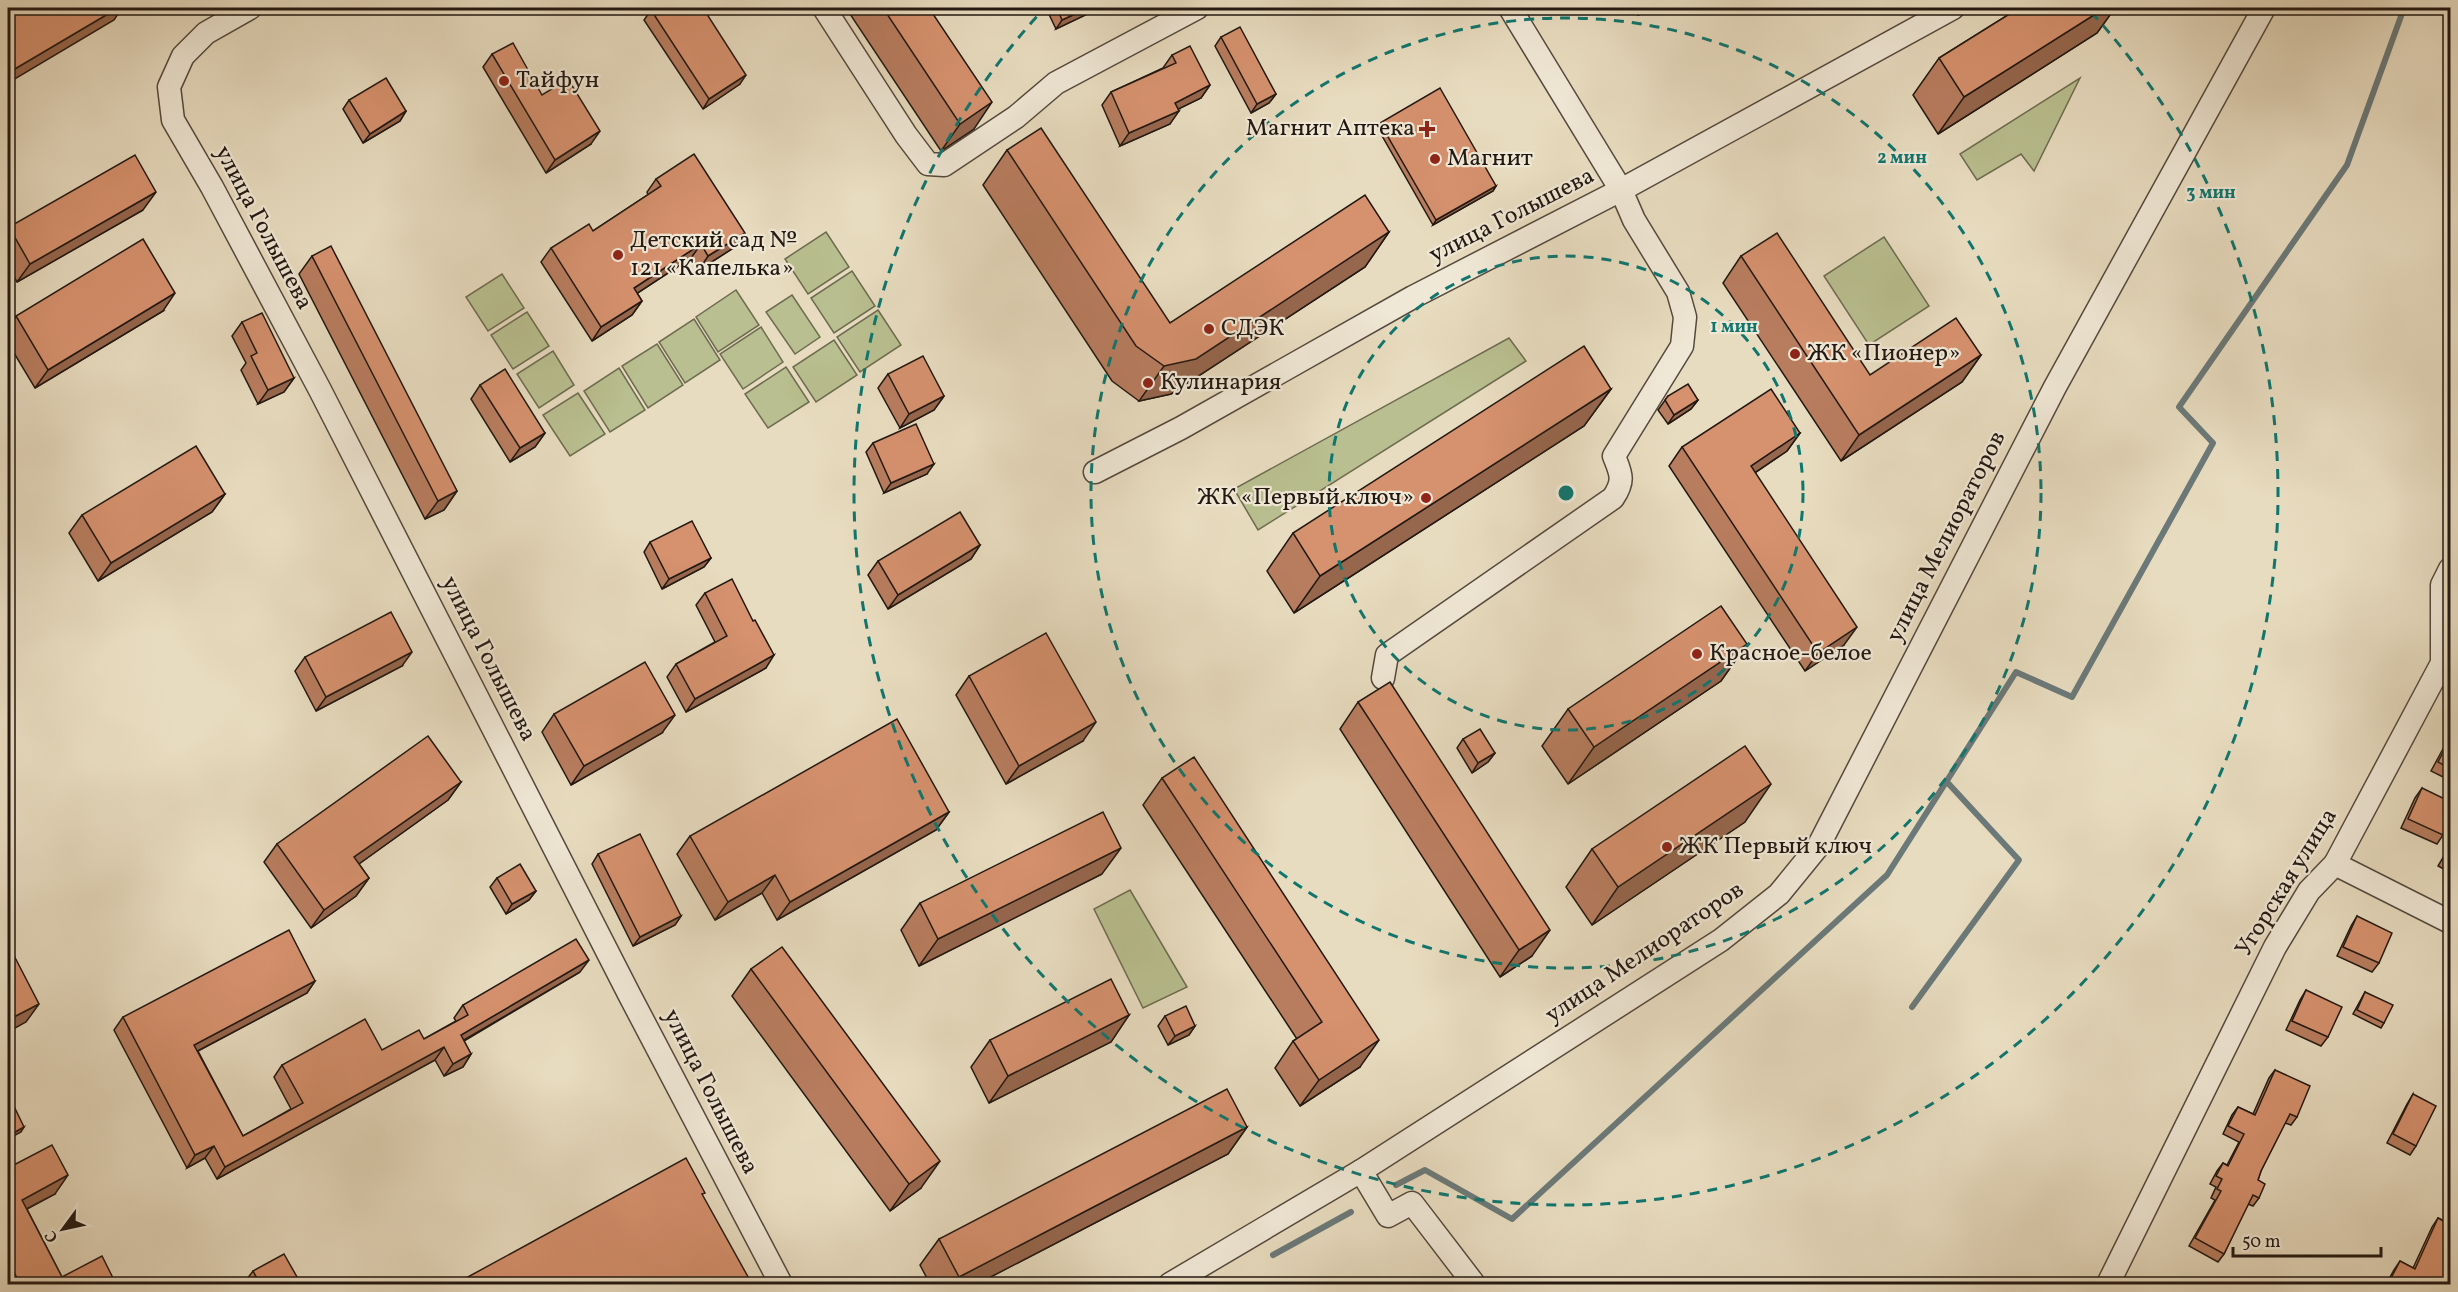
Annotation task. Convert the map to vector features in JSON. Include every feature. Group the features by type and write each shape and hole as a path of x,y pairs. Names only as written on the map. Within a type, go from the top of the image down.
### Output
{"street":[{"name":"улица Голышева","path":"250,8 206,33 183,56 170,87 173,120 212,187 320,390 635,1006 781,1284"},
{"path":"824,8 906,135 928,164 944,165 1016,117 1056,83 1197,8"},
{"path":"1383,678 1387,655 1613,498 1621,485 1621,473 1614,456 1682,346 1685,317 1678,292 1634,220 1621,190 1510,8"},
{"name":"улица Голышева","path":"1095,472 1181,428 1413,297 1621,190 1953,8"},
{"name":"улица Мелиораторов","path":"1170,1284 1361,1171 1721,940 1779,894 1819,845 2055,387 2264,8"},
{"name":"Угорская улица","path":"2108,1284 2275,947 2309,891 2335,864 2442,663 2442,585 2451,569"},
{"path":"2335,864 2451,922"},
{"path":"1361,1171 1388,1216 1412,1203 1474,1284"}],"green space":[{"path":"2080,78 2034,171 2021,154 1977,180 1960,154"},
{"path":"826,232 849,267 808,294 785,259"},
{"path":"1884,237 1929,306 1869,345 1824,276"},
{"path":"852,271 875,306 834,333 811,298"},
{"path":"502,274 524,308 488,331 466,297"},
{"path":"736,290 759,325 718,352 696,317"},
{"path":"792,295 820,337 795,354 766,312"},
{"path":"878,310 901,345 860,372 837,337"},
{"path":"527,312 549,346 513,369 491,335"},
{"path":"694,319 720,360 685,383 659,342"},
{"path":"761,327 783,362 743,389 720,354"},
{"path":"1509,338 1526,361 1258,530 1234,489"},
{"path":"834,340 857,375 816,402 793,367"},
{"path":"657,344 683,385 648,408 622,366"},
{"path":"553,351 574,385 539,408 517,374"},
{"path":"786,367 809,402 768,428 745,394"},
{"path":"619,368 645,410 610,432 584,391"},
{"path":"578,393 605,434 570,456 543,415"},
{"path":"1130,890 1187,987 1143,1008 1094,909"}],"building":[{"path":"8,8 118,8 8,73"},
{"path":"655,8 703,8 746,75 709,99 651,10"},
{"path":"883,8 929,8 992,102 960,124"},
{"path":"1057,8 1088,8 1062,20"},
{"path":"2019,8 2105,8 1964,97 1939,58"},
{"path":"1240,27 1276,94 1257,104 1221,37"},
{"path":"513,43 542,95 568,79 600,131 555,160 492,54"},
{"path":"1190,46 1210,85 1175,103 1179,111 1129,133 1111,92 1176,63 1172,55"},
{"path":"386,78 406,111 370,134 349,100"},
{"name":"Магнит","path":"1440,88 1496,186 1436,220 1380,123"},
{"path":"1041,128 1170,323 1365,195 1389,232 1196,359 1164,366 1136,346 1007,150"},
{"name":"Детский сад № 121 «Капелька»","path":"694,154 745,233 708,256 701,244 634,288 642,301 601,327 551,248 589,224 593,231 661,186 656,179"},
{"path":"135,155 156,192 30,264 9,227"},
{"path":"1777,233 1870,375 1956,318 1981,355 1859,435 1741,256"},
{"path":"143,239 175,293 48,370 16,316"},
{"path":"331,246 457,491 438,501 312,256"},
{"path":"262,313 294,378 268,390 251,356 257,353 242,322"},
{"path":"1584,346 1611,389 1320,576 1293,533"},
{"path":"923,356 944,396 909,414 888,374"},
{"path":"505,369 545,433 520,448 480,385"},
{"path":"1688,384 1698,400 1674,415 1665,400"},
{"path":"1771,389 1800,433 1751,466 1857,627 1818,653 1682,447"},
{"path":"916,424 934,464 891,483 873,443"},
{"path":"196,446 225,494 111,563 82,515"},
{"path":"960,512 980,545 898,595 878,561"},
{"path":"692,521 711,558 669,579 650,542"},
{"path":"732,579 753,621 755,620 774,655 695,699 676,664 727,636 705,593"},
{"path":"1721,606 1747,644 1594,747 1568,709"},
{"path":"391,612 412,652 326,697 305,657"},
{"path":"1046,633 1096,722 1019,766 969,676"},
{"path":"645,662 675,715 584,766 554,714"},
{"path":"1390,682 1550,930 1519,950 1358,702"},
{"path":"897,719 949,812 790,902 775,875 728,902 690,836"},
{"path":"1480,729 1495,753 1478,763 1463,739"},
{"path":"428,736 461,782 354,857 369,878 324,910 277,844"},
{"path":"2451,737 2451,769 2438,762"},
{"path":"1745,746 1771,784 1618,887 1592,849"},
{"path":"1194,757 1379,1040 1319,1080 1293,1041 1322,1022 1162,778"},
{"path":"2422,788 2451,802 2451,819 2443,835 2408,819"},
{"path":"1103,812 1121,848 938,939 920,903"},
{"path":"640,834 681,916 640,937 598,854"},
{"path":"2451,845 2451,862 2443,859"},
{"path":"520,864 536,891 512,904 497,878"},
{"path":"2357,916 2392,933 2379,963 2343,947"},
{"path":"289,930 315,981 194,1045 243,1136 303,1103 282,1065 365,1019 382,1050 419,1030 424,1039 468,1015 463,1005 576,939 589,960 461,1035 471,1054 453,1064 444,1047 225,1167 214,1146 195,1155 123,1017"},
{"path":"8,944 39,1004 8,1020"},
{"path":"782,947 940,1161 909,1184 751,969"},
{"path":"1111,979 1129,1015 1008,1076 990,1040"},
{"path":"2306,990 2342,1007 2328,1037 2292,1021"},
{"path":"2365,992 2393,1005 2384,1023 2357,1010"},
{"path":"1186,1006 1195,1026 1175,1036 1165,1016"},
{"path":"2275,1070 2310,1086 2297,1117 2290,1114 2261,1171 2258,1180 2265,1184 2259,1198 2253,1195 2224,1254 2195,1238 2221,1191 2217,1189 2222,1179 2216,1176 2223,1163 2228,1166 2244,1134 2228,1126 2238,1107 2255,1115"},
{"path":"1227,1089 1247,1127 959,1277 939,1239"},
{"path":"8,1094 24,1127 8,1136"},
{"path":"2413,1094 2436,1106 2416,1146 2393,1134"},
{"path":"52,1145 68,1175 22,1200 62,1277 102,1256 116,1284 20,1284 8,1260 8,1168"},
{"path":"686,1158 705,1193 702,1194 752,1284 455,1284"},
{"path":"2438,1218 2449,1224 2451,1222 2450,1284 2399,1284 2390,1280 2400,1261 2415,1269"},
{"path":"284,1254 301,1284 260,1284 253,1271"}],"waterway":[{"path":"1396,1185 1425,1170 1512,1219 1887,875 2016,672 2072,697 2213,443 2179,407 2347,165 2404,8"},
{"path":"1912,1007 2019,860 1947,782"},
{"path":"1273,1255 1351,1212"},
{"path":"1226,1284 1230,1282"}],"place":[{"name":"Тайфун","path":"504,81"},
{"name":"Магнит Аптека","path":"1427,129"},
{"name":"Магнит","path":"1435,159"},
{"name":"Детский сад № 121 «Капелька»","path":"618,255"},
{"name":"СДЭК","path":"1209,329"},
{"name":"ЖК «Пионер»","path":"1795,354"},
{"name":"Кулинария","path":"1148,383"},
{"name":"ЖК «Первый ключ»","path":"1426,498"},
{"name":"Красное-белое","path":"1697,654"},
{"name":"ЖК Первый ключ","path":"1667,847"}]}
